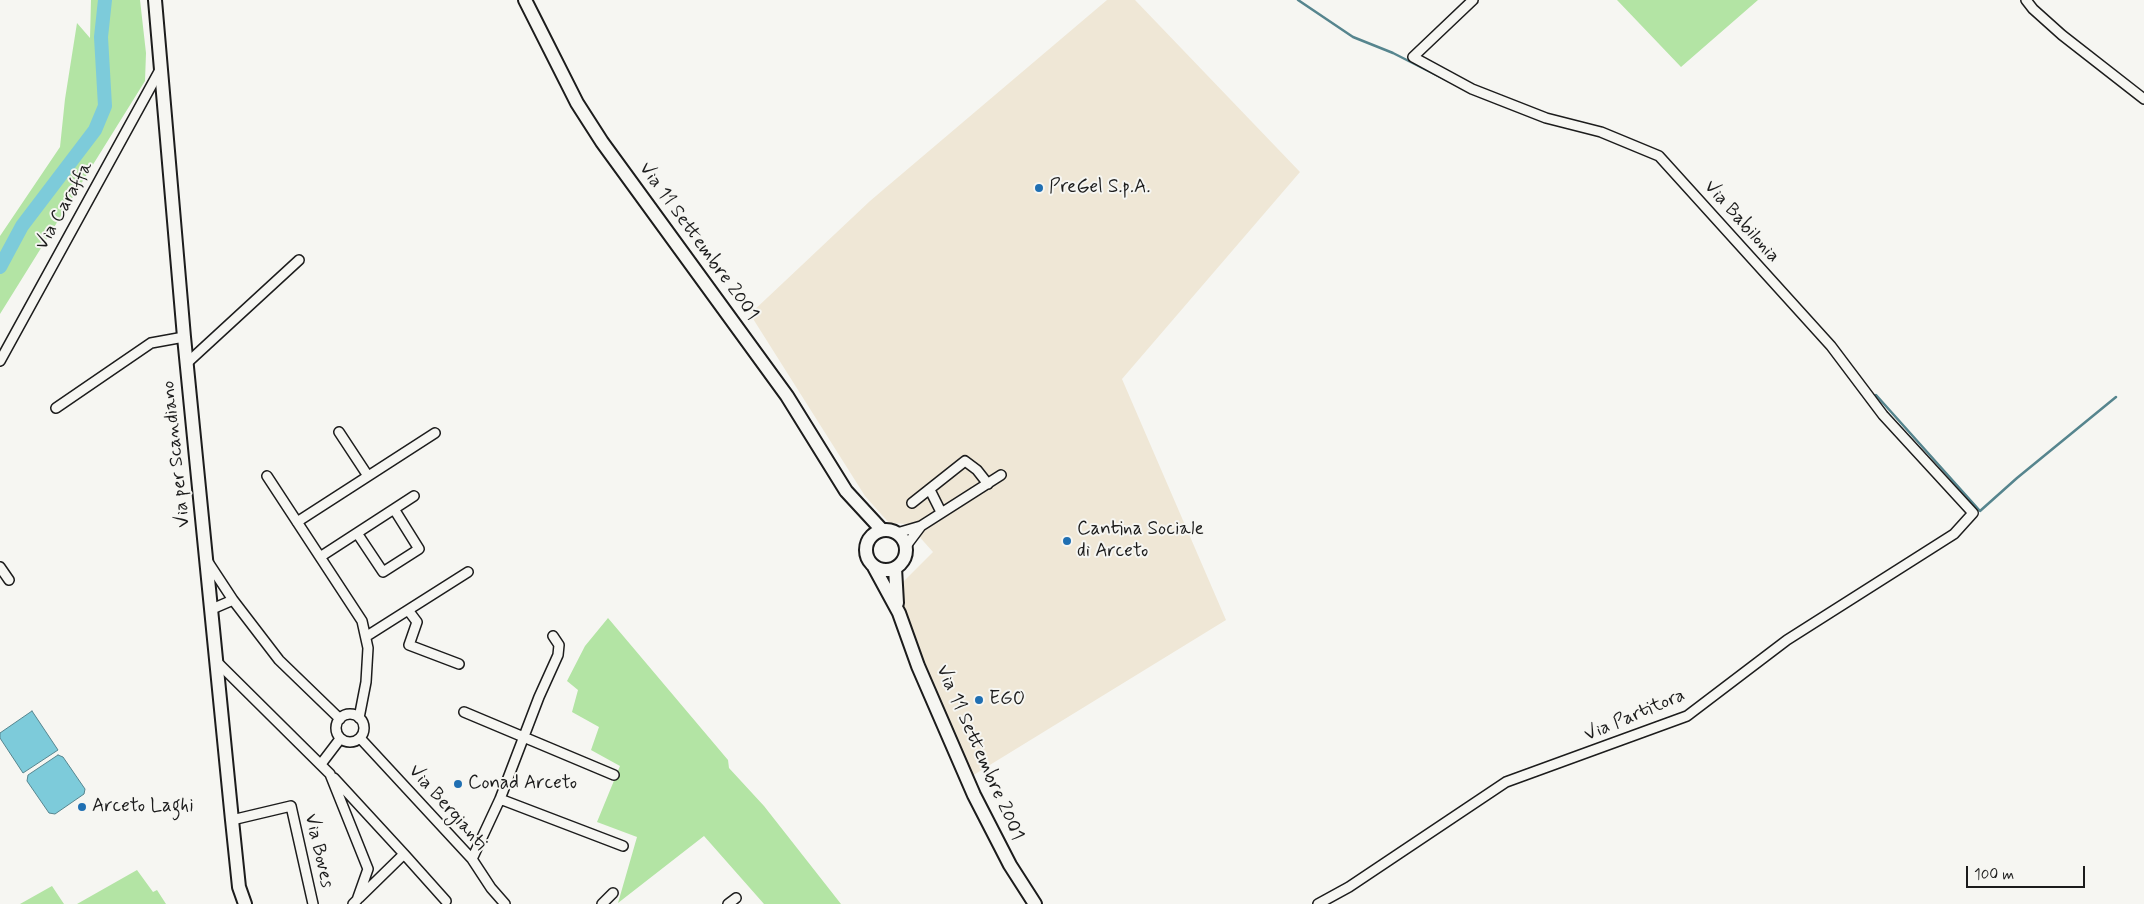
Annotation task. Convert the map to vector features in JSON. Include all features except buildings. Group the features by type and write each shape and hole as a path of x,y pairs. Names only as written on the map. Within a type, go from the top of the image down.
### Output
{"main road":[{"name":"Via per Scandiano","path":"155,0 184,337 208,561 239,887 244,904"},
{"name":"Via 11 Settembre 2001","path":"524,0 577,103 602,142 787,396 852,499 868,531 865,551 899,613 916,659 974,795 1010,865 1035,904"},
{"name":"Via 11 Settembre 2001","path":"852,499 882,530"},
{"path":"868,539 882,530 896,533 906,546 904,560 895,568 885,571 874,567"},
{"name":"Via 11 Settembre 2001","path":"895,568 899,613"}],"street":[{"name":"Via Babilonia","path":"1473,0 1413,57 1472,89 1546,118 1601,132 1659,156 1831,346 1883,415 1972,512"},
{"path":"2026,0 2033,9 2062,35 2144,99"},
{"name":"Via Caraffa","path":"0,361 161,68"},
{"path":"187,363 299,260"},
{"path":"56,408 151,344 184,337"},
{"path":"339,432 368,476"},
{"path":"297,522 435,433"},
{"path":"912,503 965,461 977,470 988,484"},
{"path":"906,546 921,526 1001,475"},
{"path":"267,476 362,621 367,636 366,682 359,718 363,730 360,738 348,742 340,739"},
{"path":"930,490 941,512"},
{"path":"320,557 414,496"},
{"path":"357,533 383,572 419,548 394,509"},
{"name":"Via Partitora","path":"1318,904 1349,888 1506,782 1687,716 1787,640 1954,534 1972,512"},
{"path":"896,533 921,526"},
{"path":"208,561 232,600 279,660 340,719"},
{"path":"0,568 9,580"},
{"path":"367,636 468,572"},
{"path":"212,609 232,600"},
{"path":"408,610 417,622 409,645 459,664"},
{"path":"472,859 500,799 558,656 559,645 553,636"},
{"path":"217,662 321,764 446,901"},
{"path":"464,712 614,775"},
{"path":"340,739 336,727 340,719 351,714 359,718"},
{"name":"Via Bergianti","path":"360,738 472,859 491,888 505,904"},
{"path":"321,764 340,739"},
{"path":"330,774 368,869 355,902"},
{"path":"500,799 623,846"},
{"name":"Via Boves","path":"232,820 291,806 313,904"},
{"path":"355,902 404,854"},
{"path":"602,904 612,893"},
{"path":"728,904 736,898"}],"shaded area":[{"path":"1107,0 1135,0 1300,172 1122,379 1226,620 967,779 899,610 898,587 933,552 908,524 889,523 865,496 750,314 870,201"}],"green space":[{"path":"91,0 140,0 146,53 145,81 0,314 0,236 60,147 65,99 77,23 90,38"},
{"path":"1617,0 1758,0 1681,67"},
{"path":"608,618 728,760 729,768 764,806 841,904 764,904 704,836 618,903 637,837 597,822 620,766 591,750 599,727 572,712 578,690 567,681 585,646"},
{"path":"137,870 153,892 157,890 166,904 77,904"},
{"path":"52,886 64,904 20,904"}],"water":[{"path":"32,711 58,750 23,773 0,738 0,733"},
{"path":"58,755 63,757 85,789 84,794 55,814 49,813 27,781 28,775"}],"waterway":[{"path":"0,267 22,226 95,130 105,106 101,37 105,0"},
{"path":"1298,0 1353,37 1393,53 1448,81"},
{"path":"1876,395 1980,511 2017,478 2116,397"}],"place":[{"name":"PreGel S.p.A.","path":"1039,188"},
{"name":"Cantina Sociale di Arceto","path":"1067,541"},
{"name":"EGO","path":"979,700"},
{"name":"Conad Arceto","path":"458,784"},
{"name":"Arceto Laghi","path":"82,807"}]}
